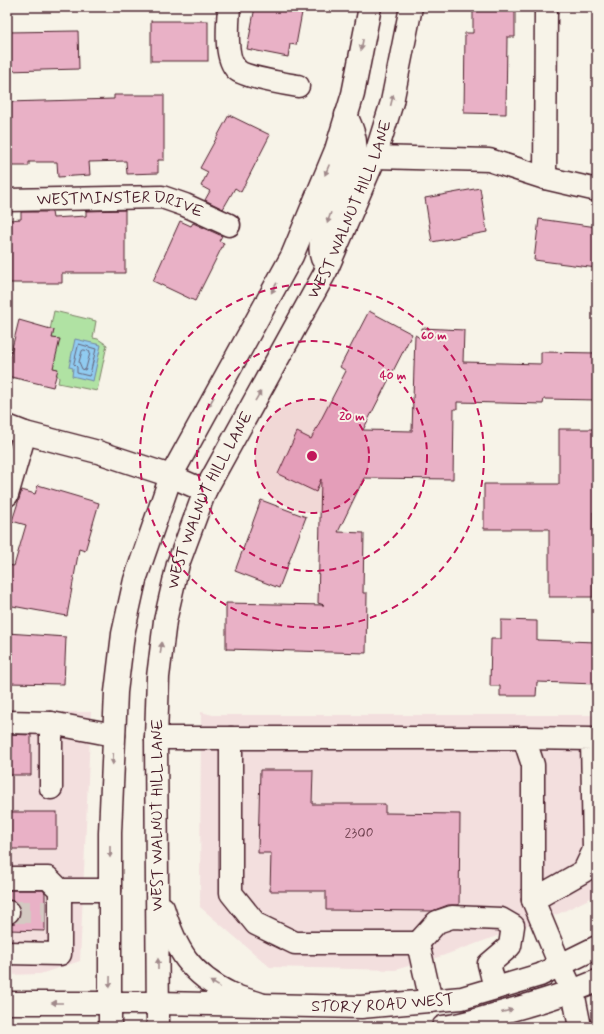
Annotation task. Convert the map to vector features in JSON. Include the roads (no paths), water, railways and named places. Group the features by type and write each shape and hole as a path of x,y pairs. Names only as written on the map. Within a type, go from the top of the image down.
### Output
{"main road":[{"path":"229,7 228,33 230,58 238,71 256,78 298,86"},
{"name":"WEST WALNUT HILL LANE","path":"110,1027 110,833 116,692 123,634 135,580 171,476 292,256 336,150 353,94 370,7"},
{"name":"WEST WALNUT HILL LANE","path":"158,1027 156,738 158,676 165,621 178,564 205,492 273,370 328,265 375,157 392,102 411,7"},
{"path":"545,178 546,7"},
{"path":"328,265 322,259 322,237 338,193 350,169 355,150 354,134 346,115"},
{"path":"375,157 489,160 545,178 597,190"},
{"name":"WESTMINSTER DRIVE","path":"7,200 162,197 185,205 229,225"},
{"path":"7,495 16,429 98,452 171,476 205,492"},
{"path":"7,722 51,723 114,735"},
{"path":"51,723 51,788"},
{"path":"156,738 592,739 593,858 584,871 534,900"},
{"path":"231,738 231,893 256,924 295,943 418,943 437,922 452,917 501,920 513,926 510,946 489,964 495,988"},
{"path":"524,738 532,765 534,900 560,965 573,992 580,1027"},
{"path":"7,878 48,878 60,890 110,890"},
{"path":"7,953 60,954 53,912 60,890"},
{"path":"157,891 170,930 182,954 196,971 212,983 232,994 264,1005"},
{"path":"418,943 432,1001"},
{"name":"STORY ROAD WEST","path":"7,1003 158,1003 361,1007 432,1001 462,998 540,975 597,947"},
{"name":"STORY ROAD WEST","path":"450,1027 548,1000 573,992 597,981"}],"water":[{"path":"75,339 101,345 93,381 72,376 73,368 69,367"}],"tunnel":[{"path":"8,912 45,912"}]}
